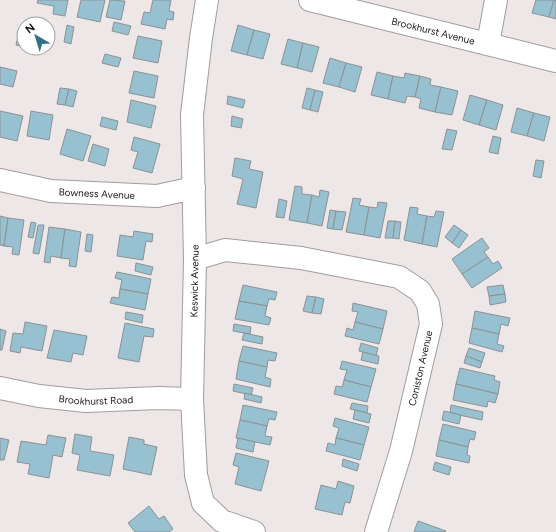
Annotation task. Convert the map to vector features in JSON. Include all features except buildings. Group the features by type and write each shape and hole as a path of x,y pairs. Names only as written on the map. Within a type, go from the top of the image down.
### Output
{"street":[{"name":"Keswick Avenue","path":"207,0 192,115 195,259 192,399 196,475 203,503 222,521 254,532"},
{"name":"Brookhurst Avenue","path":"310,0 556,61"},
{"path":"488,44 496,0"},
{"name":"Bowness Avenue","path":"0,180 51,191 158,196 194,188"},
{"name":"Coniston Avenue","path":"195,259 225,250 300,258 399,277 420,291 428,304 431,324 401,451 376,532"},
{"name":"Brookhurst Road","path":"0,388 39,396 86,401 158,398 192,399"}]}
